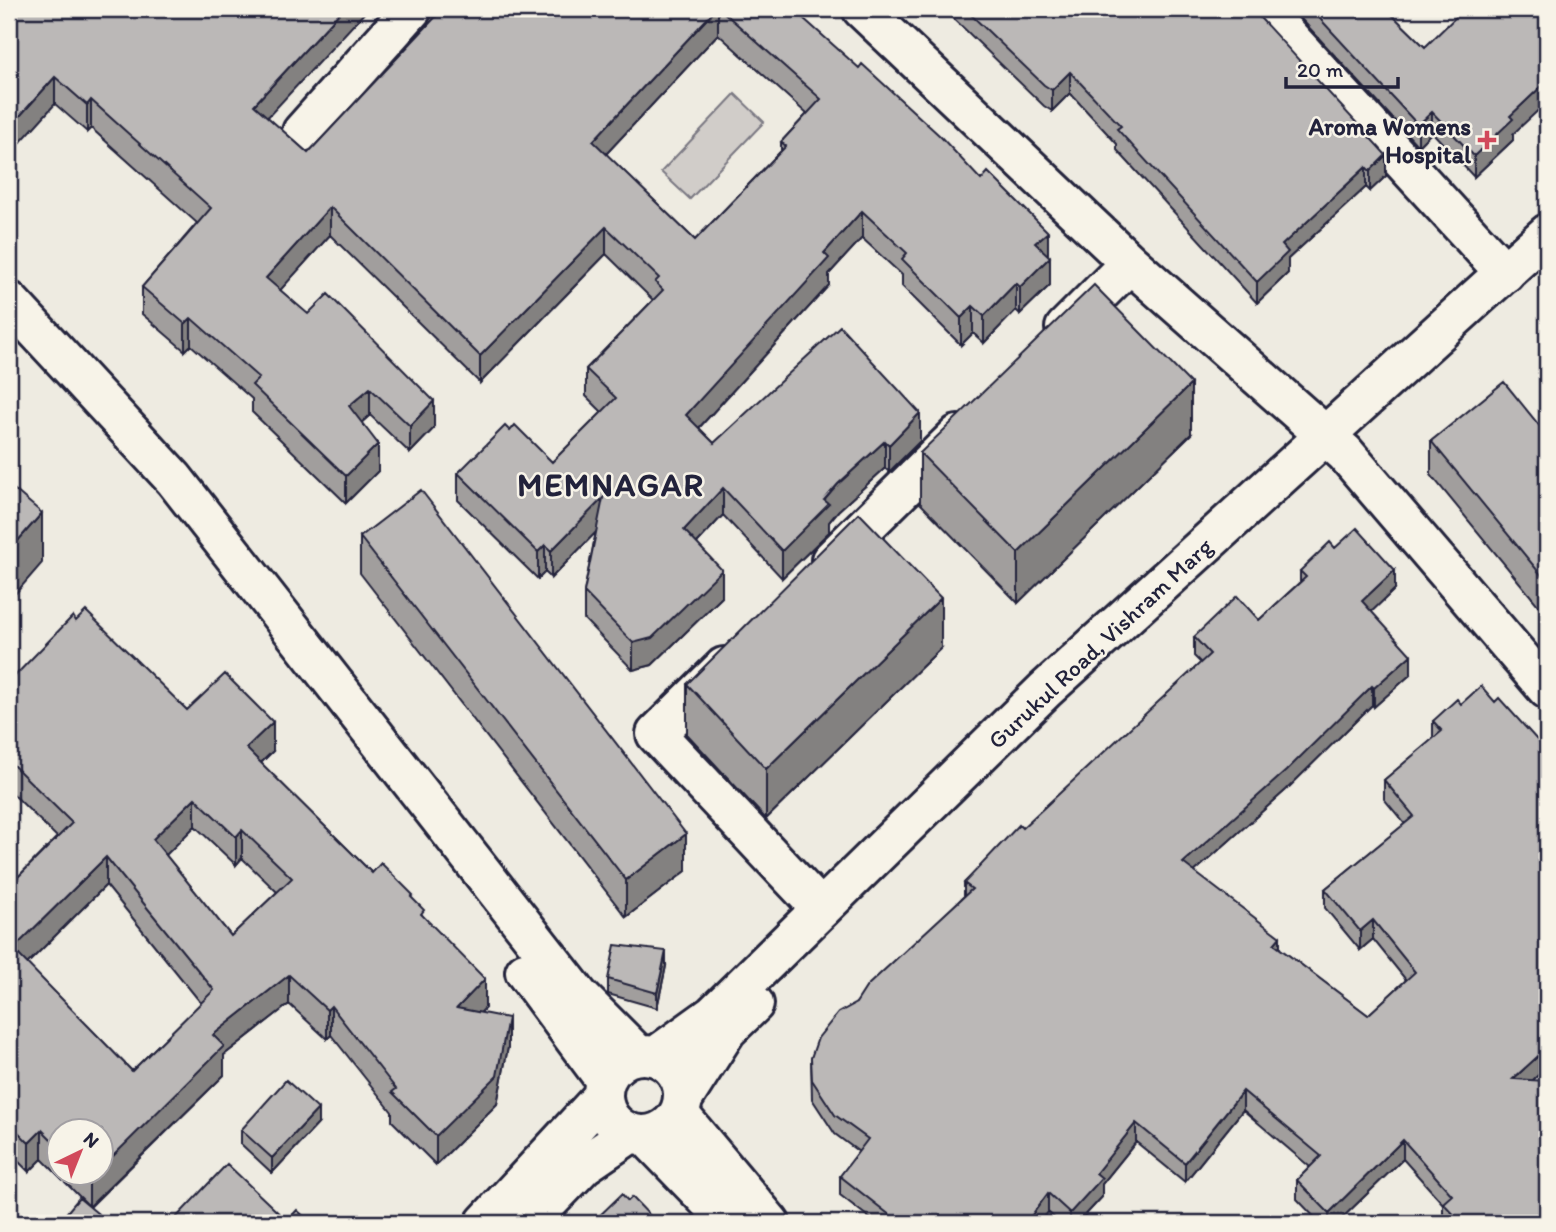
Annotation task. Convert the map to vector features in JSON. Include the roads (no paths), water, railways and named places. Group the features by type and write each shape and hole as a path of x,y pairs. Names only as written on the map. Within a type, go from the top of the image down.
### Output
{"street":[{"path":"303,132 412,9"},
{"path":"862,9 1130,263 1335,446 1547,689"},
{"path":"1263,9 1505,273"},
{"name":"Gurukul Road, Vishram Marg","path":"681,1107 727,1030 1040,724 1335,446 1505,273 1547,234"},
{"path":"1042,352 1130,263"},
{"name":"Gurukul Road, Vishram Marg","path":"647,1055 713,1015 1045,690 1547,267"},
{"path":"9,301 174,479 579,996 647,1055 678,1074 681,1107 770,1223"},
{"path":"9,341 154,496 557,1013 603,1088 606,1111 618,1127 638,1134 730,1223"},
{"path":"804,587 982,410"},
{"path":"745,646 656,734 821,909"},
{"path":"485,1223 603,1088 612,1068 624,1059 647,1055"},
{"path":"528,1223 583,1165 638,1134 670,1125 681,1107"}],"place":[{"name":"Aroma Womens Hospital","path":"1487,140"}],"district":[{"name":"MEMNAGAR","path":"611,485"}]}
